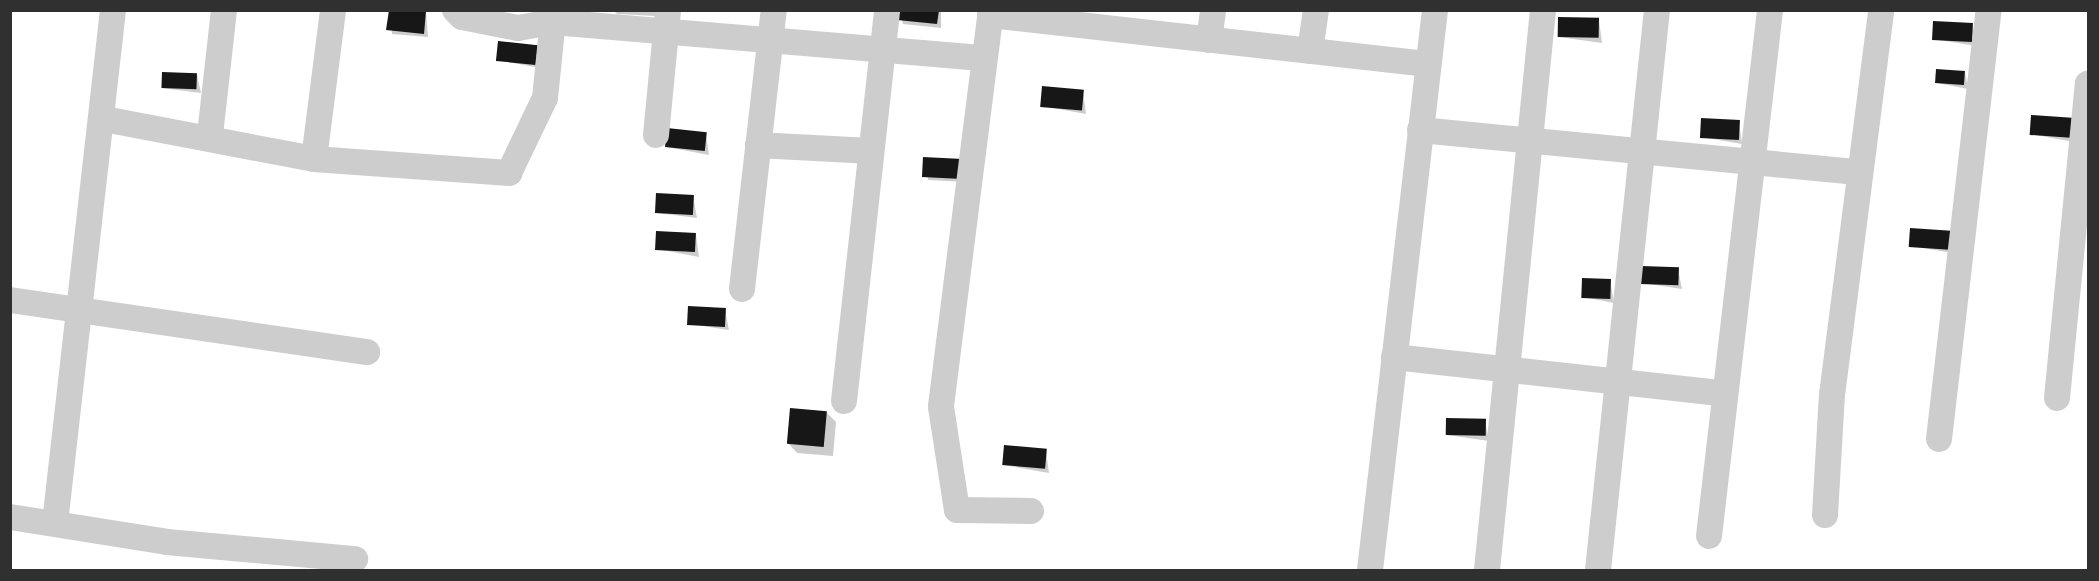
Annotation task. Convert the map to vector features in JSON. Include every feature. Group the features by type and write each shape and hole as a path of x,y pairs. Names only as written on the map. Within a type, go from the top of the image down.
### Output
{"street":[{"path":"55,523 104,119 113,10"},
{"path":"211,126 225,10"},
{"path":"314,159 333,10"},
{"path":"455,10 462,17 518,28 554,16 667,20 771,38 882,51 985,58"},
{"path":"742,289 774,10"},
{"path":"844,401 887,10"},
{"path":"1209,40 1213,10"},
{"path":"1310,51 1316,10"},
{"path":"1370,570 1435,10"},
{"path":"1487,570 1543,10"},
{"path":"1598,570 1657,10"},
{"path":"1709,536 1722,393 1756,163 1770,10"},
{"path":"1825,515 1832,395 1881,10"},
{"path":"1939,439 1989,10"},
{"path":"1031,511 957,510 941,407 990,13 1106,19 1209,40 1428,64"},
{"path":"104,119 314,159 509,173 545,98 554,16"},
{"path":"656,135 667,20"},
{"path":"2057,398 2083,198 2088,84"},
{"path":"1420,130 1529,139 1641,153 1860,172"},
{"path":"758,145 871,151"},
{"path":"10,300 367,352"},
{"path":"1394,357 1617,378 1722,393"},
{"path":"10,517 167,542 355,559"}],"building":[{"path":"389,10 426,11 424,34 386,30"},
{"path":"898,10 939,10 937,24 897,20"},
{"path":"1558,17 1599,18 1599,38 1558,37"},
{"path":"1933,21 1973,23 1972,42 1932,40"},
{"path":"498,41 538,45 536,65 496,61"},
{"path":"1936,69 1965,71 1964,85 1935,83"},
{"path":"162,72 197,73 196,89 161,88"},
{"path":"1042,86 1084,90 1082,111 1040,107"},
{"path":"2031,115 2072,118 2071,138 2030,135"},
{"path":"1701,118 1740,120 1739,140 1700,138"},
{"path":"667,128 707,132 705,151 665,147"},
{"path":"923,157 963,159 962,179 922,177"},
{"path":"656,193 694,195 693,215 655,213"},
{"path":"1910,228 1951,231 1950,250 1909,247"},
{"path":"656,231 696,233 695,252 655,250"},
{"path":"1641,266 1679,267 1678,285 1640,284"},
{"path":"1582,278 1611,279 1610,299 1581,298"},
{"path":"688,306 726,308 725,327 687,325"},
{"path":"790,408 827,411 824,447 787,444"},
{"path":"1446,418 1486,419 1486,436 1446,435"},
{"path":"1004,445 1047,449 1045,469 1002,465"}]}
